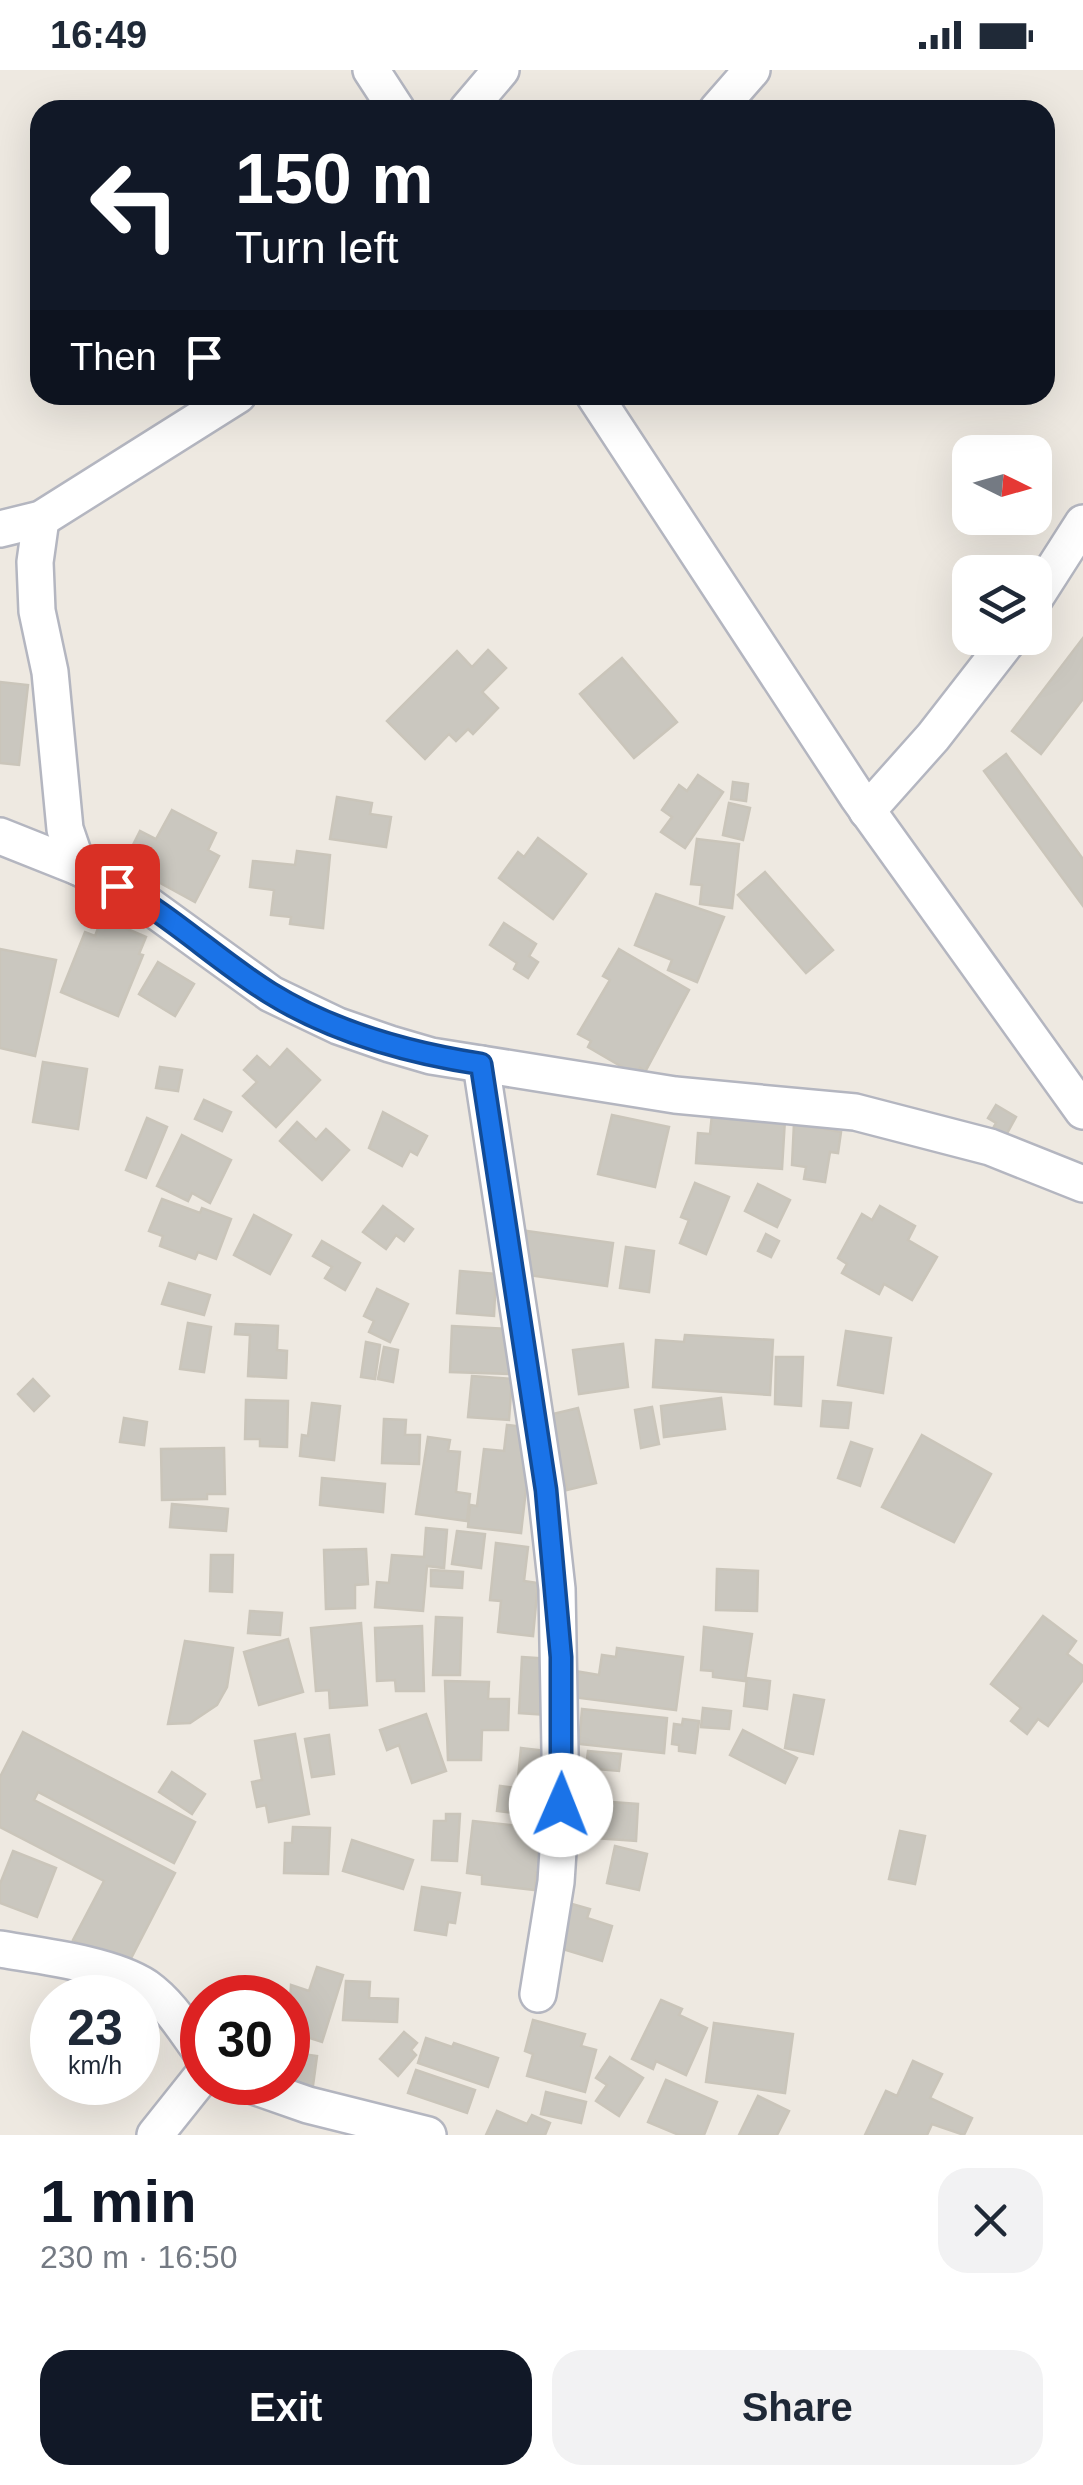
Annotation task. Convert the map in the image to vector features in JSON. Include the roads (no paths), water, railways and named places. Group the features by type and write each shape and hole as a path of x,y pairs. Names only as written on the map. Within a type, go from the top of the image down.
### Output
{"street":[{"path":"371,70 390,100"},
{"path":"475,100 501,70"},
{"path":"726,100 752,70"},
{"path":"0,529 41,519 222,405"},
{"path":"601,405 867,811 1083,1112"},
{"path":"41,519 35,562 37,610 50,672 65,829 78,867"},
{"path":"1052,571 1083,522"},
{"path":"867,811 997,655"},
{"path":"0,836 78,867 137,897 271,994 338,1026 390,1044 431,1056 675,1095 856,1112 918,1125 990,1147 1083,1184"},
{"path":"481,1064 546,1490 558,1606 561,1805 556,1882 538,1994"},
{"path":"0,1949 60,1960 144,1985 167,2005 180,2023"},
{"path":"156,2135 180,2104"},
{"path":"308,2105 428,2135"}]}
